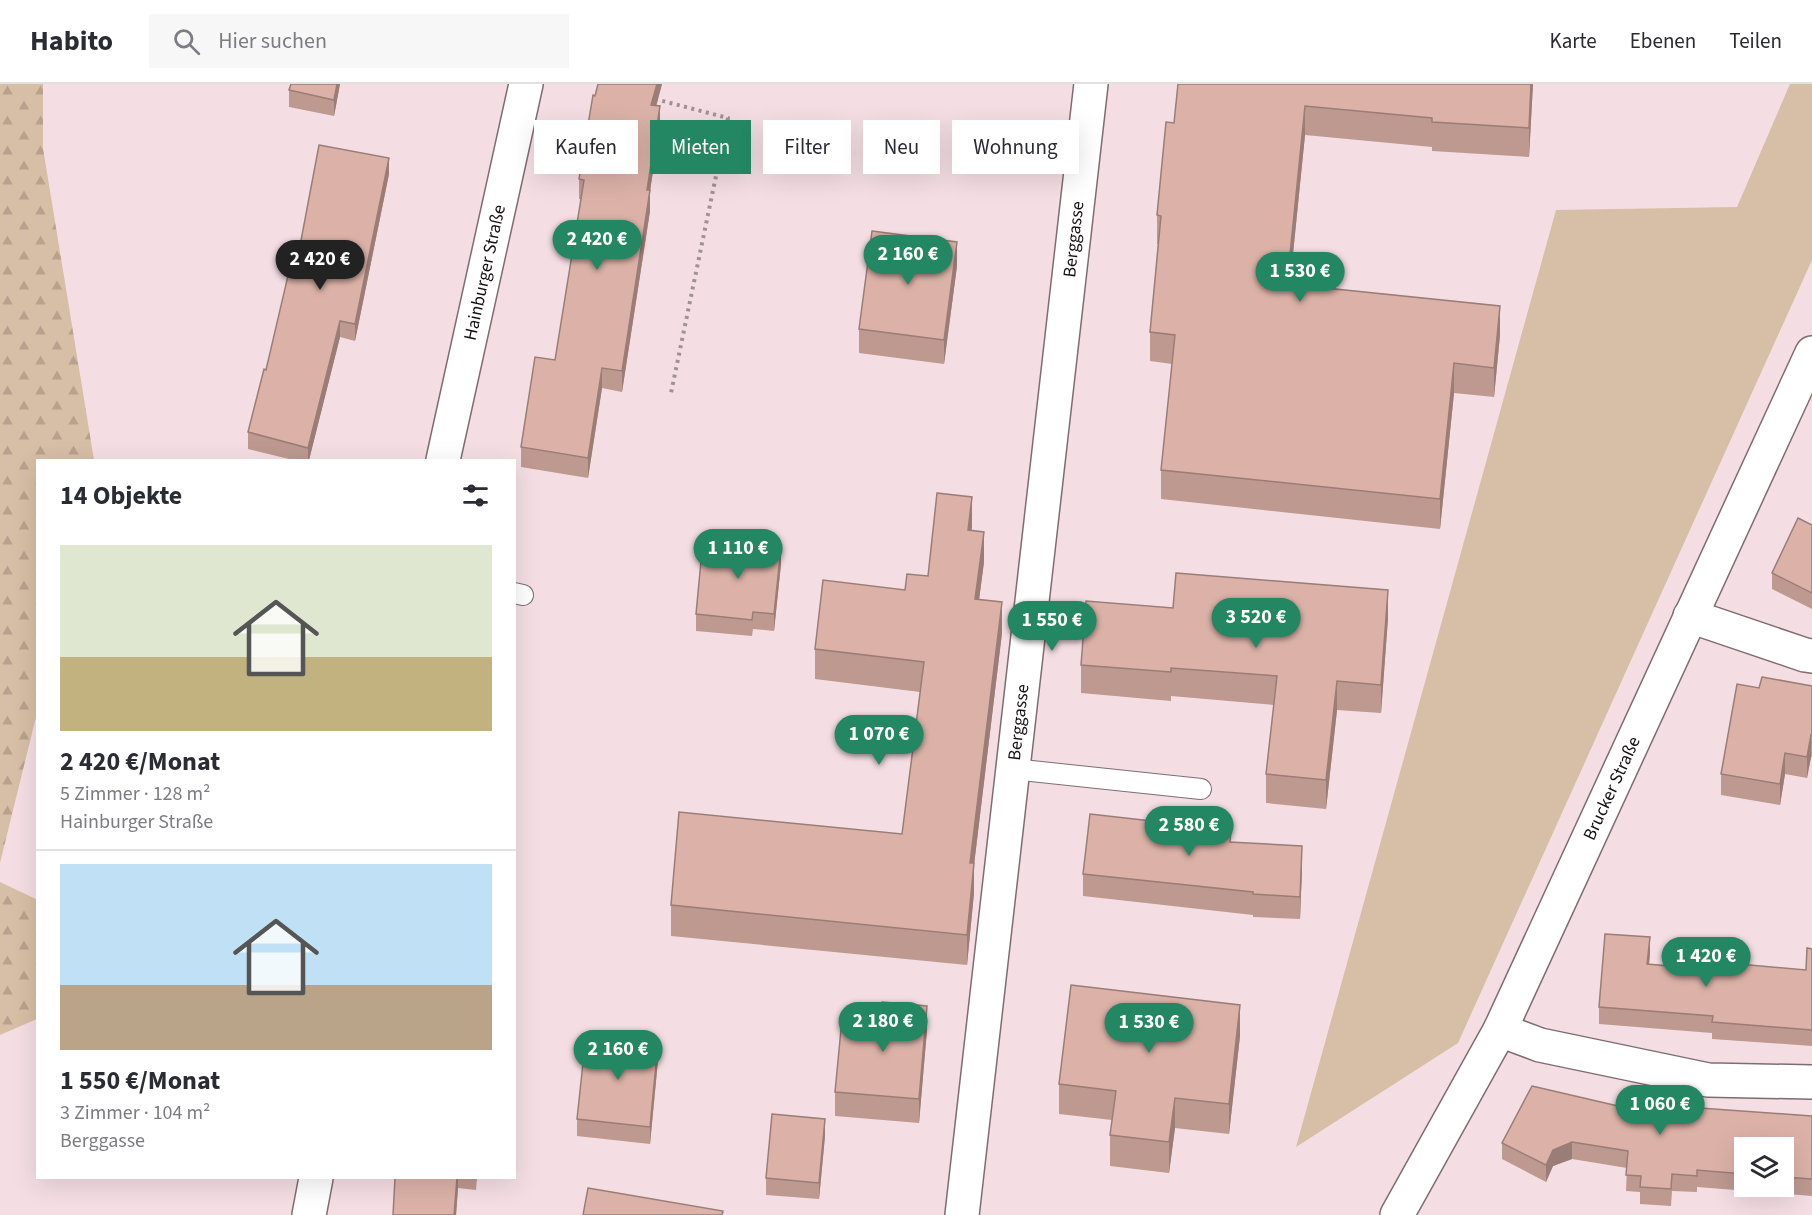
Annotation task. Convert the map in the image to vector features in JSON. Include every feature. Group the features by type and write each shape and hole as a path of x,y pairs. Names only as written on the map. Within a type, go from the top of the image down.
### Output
{"street":[{"name":"Hainburger Straße","path":"443,459 526,84"},
{"name":"Berggasse","path":"962,1215 1091,84"},
{"name":"Brucker Straße","path":"1397,1215 1500,1030 1812,353"},
{"path":"1690,616 1812,656"},
{"path":"1500,1030 1540,1046 1708,1080 1812,1082"},
{"path":"309,1215 316,1179"}],"lane":[{"path":"1013,769 1201,789"}],"path":[{"path":"653,98 728,118 671,393"}],"green space":[{"path":"0,84 43,84 43,148 94,459 36,459 36,717 0,863"},
{"path":"1790,84 1812,84 1812,260 1458,1043 1296,1147 1556,210 1737,207"},
{"path":"0,882 36,899 36,1019 0,1035"}],"building":[{"path":"291,84 337,84 334,100 289,90"},
{"path":"598,84 657,84 651,105 660,106 658,120 650,120 650,171 647,190 650,190 622,371 602,368 588,458 521,447 535,357 555,360 584,180 579,179 580,174 638,174 638,120 589,120 593,95 595,96"},
{"path":"1178,84 1531,84 1529,128 1432,122 1432,118 1305,106 1287,284 1500,306 1494,368 1454,363 1440,499 1161,470 1175,335 1150,332 1161,216 1157,215 1166,122 1174,123"},
{"path":"319,145 389,158 355,324 340,321 308,448 248,432 264,369 266,370 294,250 299,251"},
{"path":"872,231 957,242 944,340 859,329"},
{"path":"937,493 972,497 968,530 984,532 975,599 1002,602 970,863 974,863 967,935 671,905 679,812 902,834 924,662 815,649 823,580 905,590 907,574 928,576"},
{"path":"1798,518 1812,525 1812,593 1772,573"},
{"path":"703,540 781,547 774,614 753,612 752,620 696,614"},
{"path":"1176,573 1388,590 1381,685 1337,681 1326,780 1266,774 1277,676 1171,668 1171,672 1081,665 1086,601 1173,608"},
{"path":"1762,677 1812,686 1812,736 1807,757 1785,753 1780,784 1721,774 1737,684 1759,688"},
{"path":"1090,814 1231,830 1230,842 1302,846 1300,897 1253,894 1253,892 1083,874"},
{"path":"1605,934 1650,937 1647,964 1716,970 1717,962 1806,970 1807,948 1812,949 1812,1030 1712,1022 1713,1016 1599,1007"},
{"path":"1071,985 1240,1005 1229,1104 1175,1098 1169,1142 1110,1135 1116,1091 1059,1084"},
{"path":"882,1002 927,1006 919,1099 835,1092 842,1019 880,1022"},
{"path":"586,1035 658,1043 650,1127 577,1119"},
{"path":"1532,1086 1631,1109 1631,1103 1812,1116 1812,1179 1794,1178 1794,1137 1734,1137 1734,1173 1697,1170 1697,1176 1672,1174 1671,1189 1640,1187 1641,1176 1626,1175 1628,1151 1572,1142 1553,1150 1546,1165 1502,1143"},
{"path":"772,1114 825,1119 819,1183 766,1178"},
{"path":"395,1179 457,1179 454,1215 393,1215"},
{"path":"588,1188 723,1211 722,1215 583,1215"}]}
